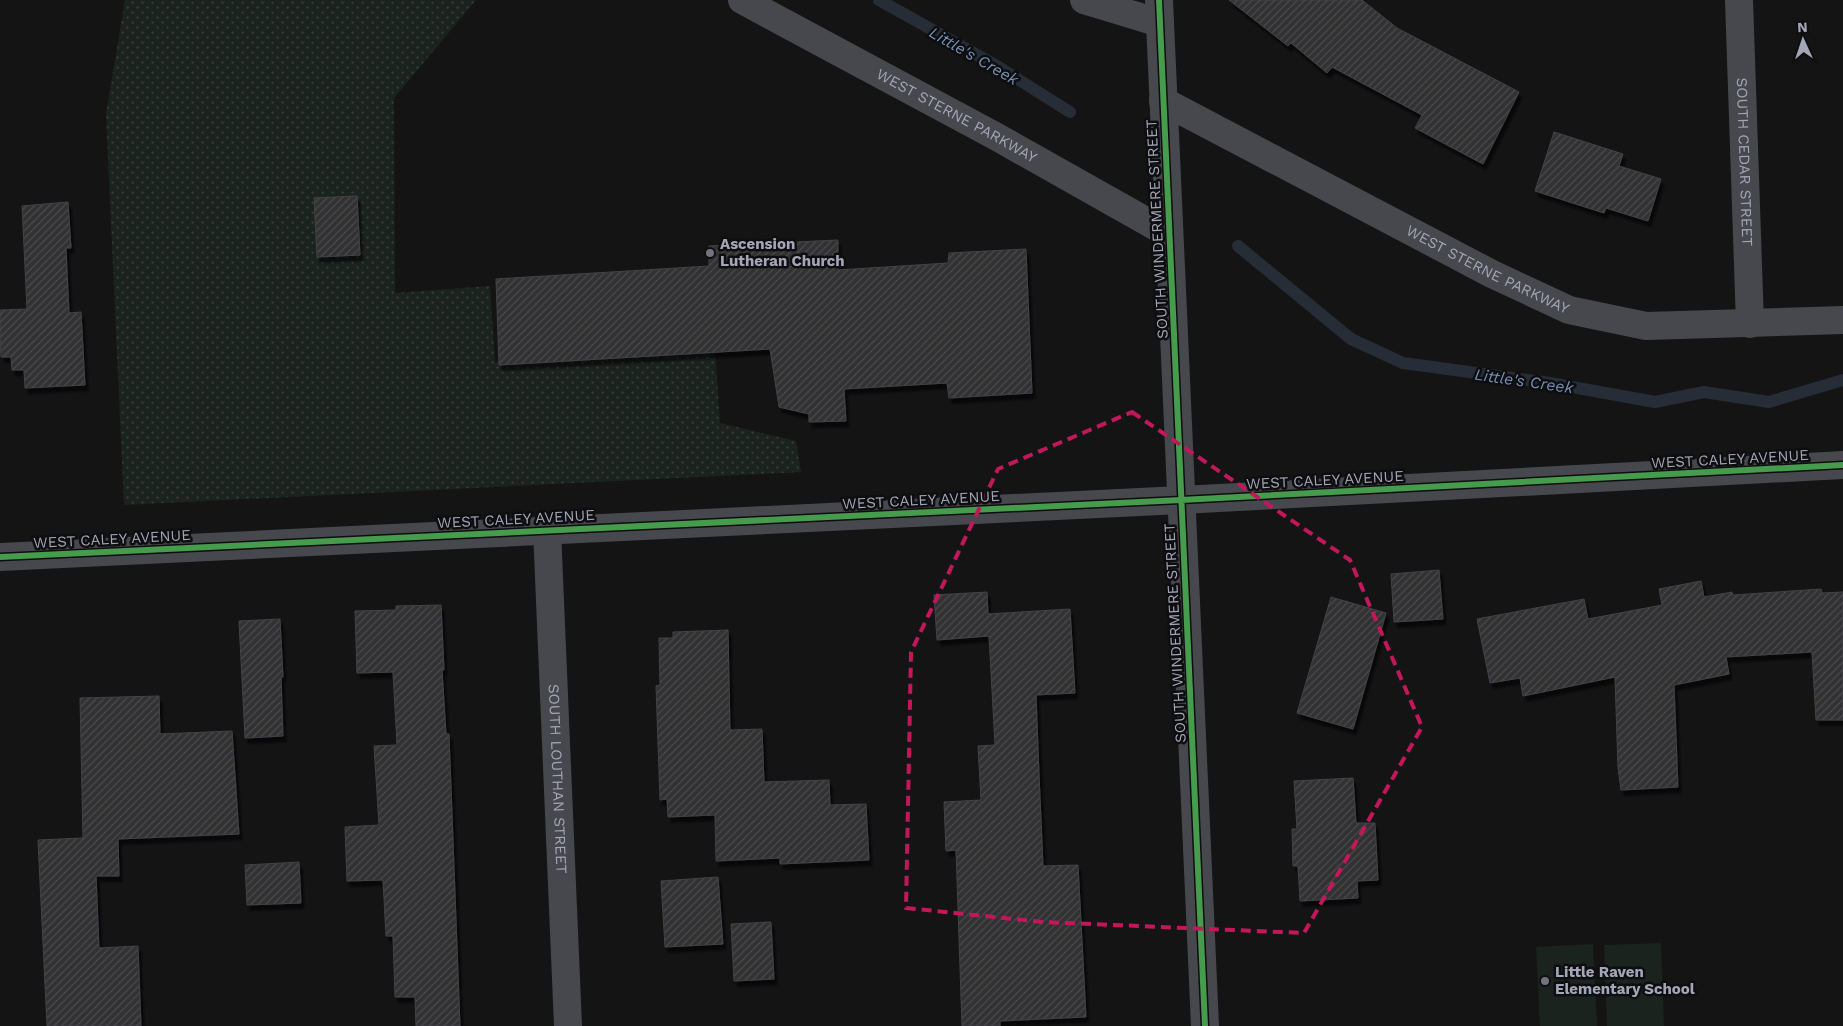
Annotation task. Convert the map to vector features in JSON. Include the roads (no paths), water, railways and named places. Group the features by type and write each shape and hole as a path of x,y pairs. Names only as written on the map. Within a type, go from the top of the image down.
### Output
{"street":[{"name":"WEST STERNE PARKWAY","path":"742,0 997,137 1169,234"},
{"path":"1084,0 1159,11"},
{"name":"SOUTH CEDAR STREET","path":"1739,0 1750,324"},
{"name":"SOUTH WINDERMERE STREET","path":"1159,11 1205,1026"},
{"name":"WEST STERNE PARKWAY","path":"1163,101 1492,274 1569,310 1646,326 1843,320"},
{"name":"WEST CALEY AVENUE","path":"0,557 1182,500 1843,465"},
{"name":"SOUTH LOUTHAN STREET","path":"547,530 568,1026"}],"waterway":[{"name":"Little's Creek","path":"879,0 997,66 1070,112"},
{"name":"Little's Creek","path":"1238,246 1351,339 1403,363 1550,383 1655,402 1704,392 1769,402 1843,380"}],"place":[{"name":"Ascension Lutheran Church","path":"710,253"},
{"name":"Little Raven Elementary School","path":"1545,981"}]}
